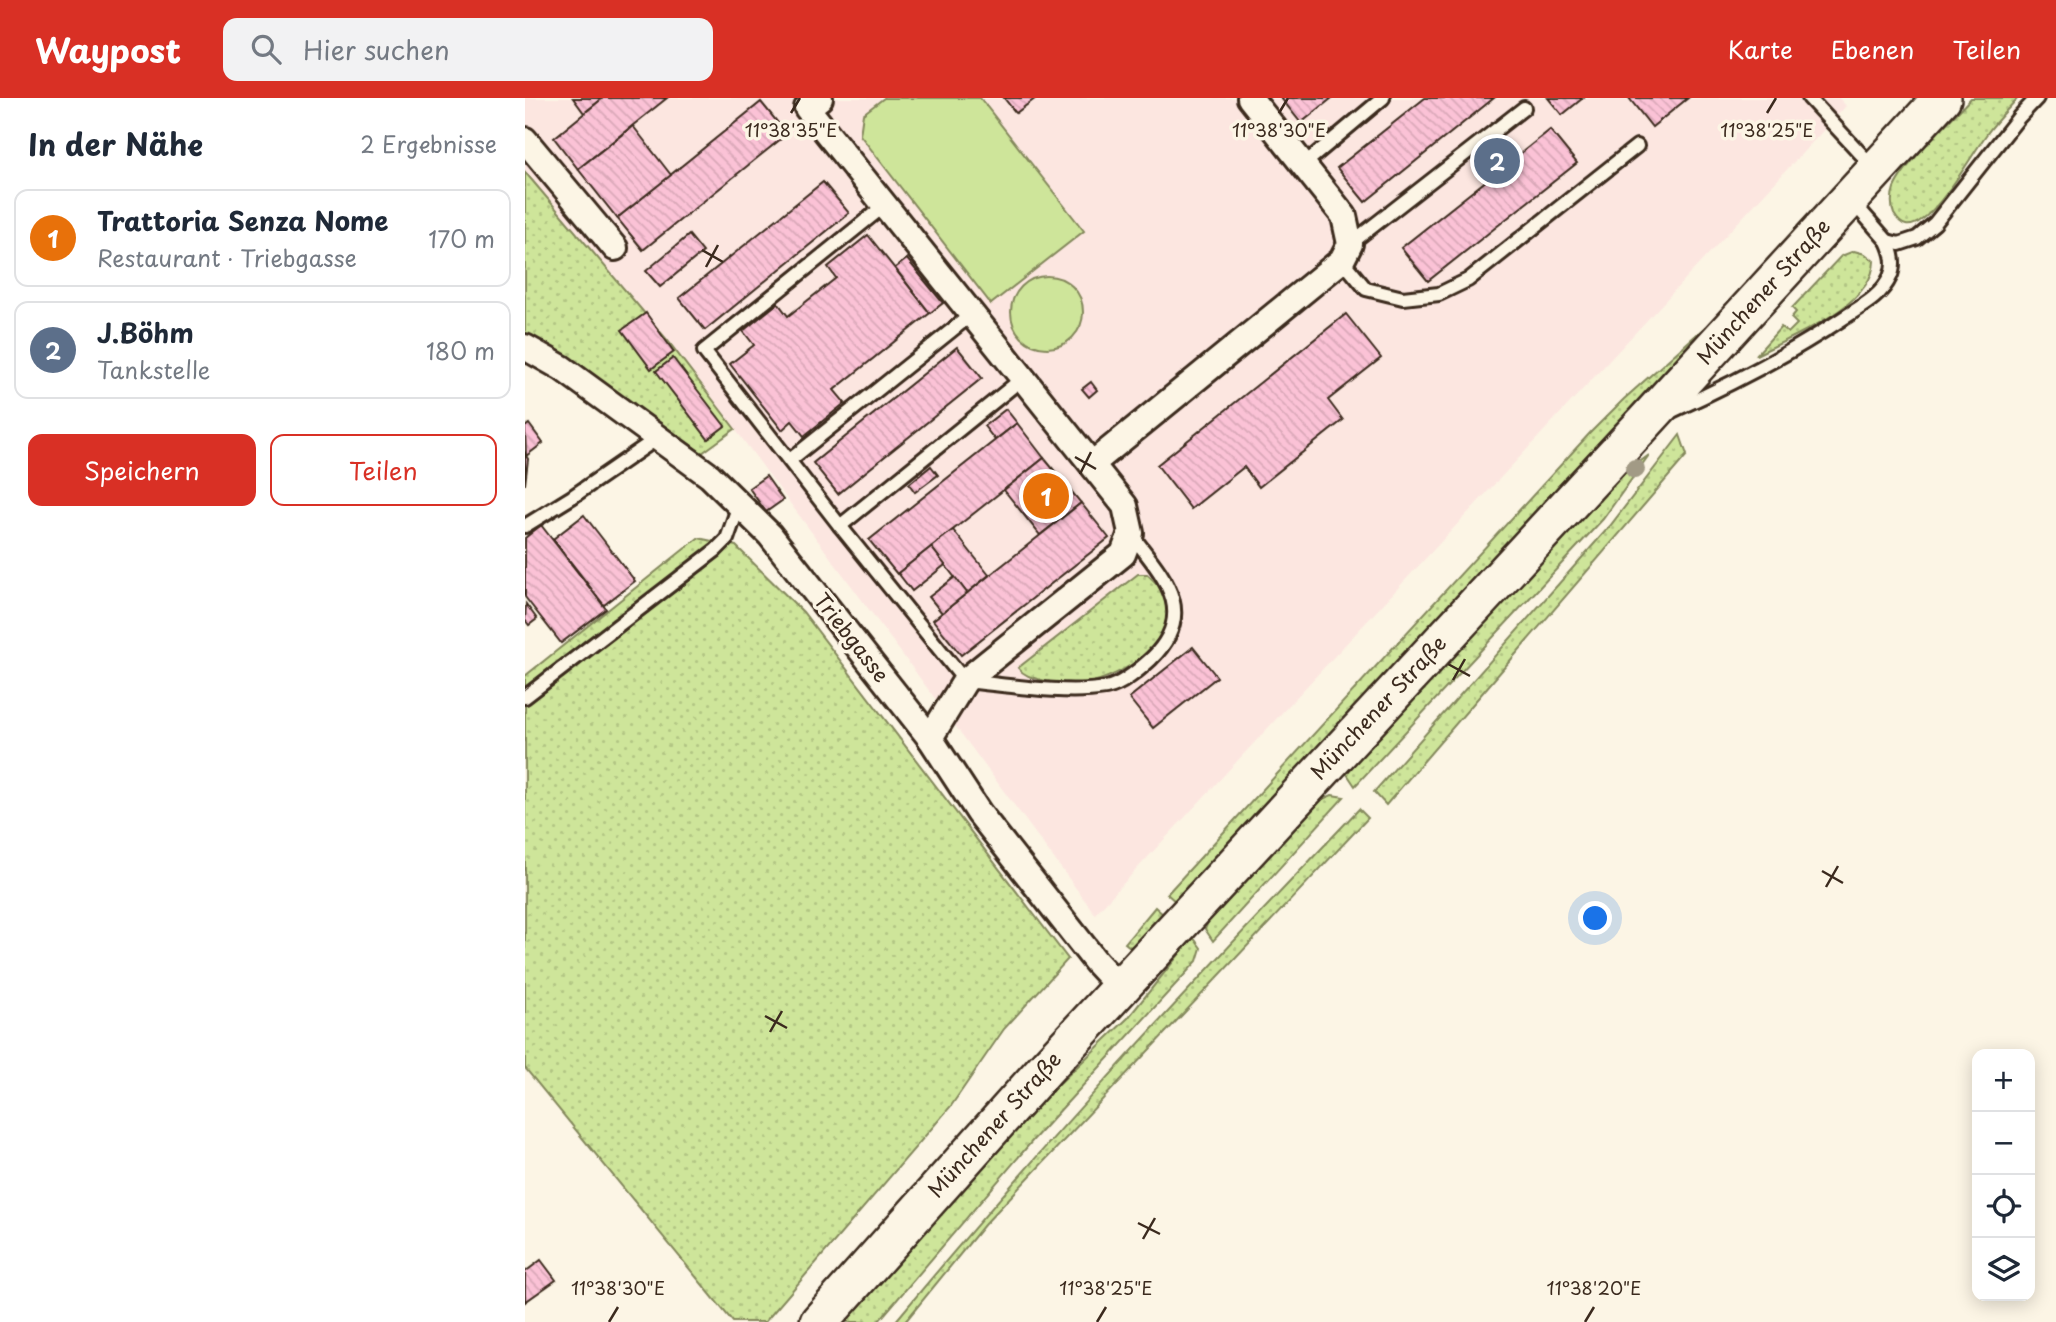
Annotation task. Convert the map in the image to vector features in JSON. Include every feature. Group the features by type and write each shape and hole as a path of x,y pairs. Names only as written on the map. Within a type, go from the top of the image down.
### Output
{"main road":[{"name":"Münchener Straße","path":"819,1322 1120,988 1943,98"}],"street":[{"path":"1092,464 1346,252 1344,216 1250,98"},
{"path":"809,101 884,205 1125,506 1131,533 1123,554 965,681 930,738"},
{"path":"525,141 615,248"},
{"name":"Triebgasse","path":"525,347 562,368 710,476 770,536 930,738 979,813 1096,962 1120,988"}],"lane":[{"path":"1303,165 1383,98"},
{"path":"1809,98 1876,170"},
{"path":"1887,241 1899,244 1917,239 1935,223 2037,98"},
{"path":"1524,108 1346,252 1366,289 1403,298 1439,294 1468,280 1637,146"},
{"path":"1645,422 1743,379 1809,341 1875,297 1891,275 1893,257 1887,241 1849,198"},
{"path":"884,205 703,351 965,681 1082,690 1108,687 1125,679 1145,664 1161,649 1171,631 1176,608 1168,586 1131,533"},
{"path":"790,460 972,314"},
{"path":"840,526 1023,378"},
{"path":"525,526 659,437"},
{"path":"525,697 716,550 727,539 739,505"}],"shaded area":[{"path":"525,98 1839,98 1846,106 1095,914 668,341 525,172"}],"green space":[{"path":"884,98 980,98 1084,231 991,304 860,135 863,114"},
{"path":"1971,98 2018,98 1990,130 1950,189 1927,216 1916,223 1902,224 1894,214 1892,205 1893,191 1899,178"},
{"path":"525,172 668,341 735,429 702,453 565,356 525,335"},
{"path":"1854,251 1865,254 1874,261 1870,277 1860,292 1828,318 1756,355 1781,327 1788,333 1797,324 1791,318 1796,312 1792,308 1841,256"},
{"path":"1047,276 1067,282 1077,292 1083,312 1077,332 1067,342 1047,348 1027,342 1017,332 1011,312 1017,292 1027,282"},
{"path":"1705,327 1176,902 1167,894 1590,433"},
{"path":"1680,435 1687,455 1386,805 1374,792 1610,526"},
{"path":"1649,455 1603,519 1355,786 1347,774 1350,767 1615,480"},
{"path":"698,538 736,546 803,612 1068,959 1004,1029 951,1106 765,1322 733,1322 525,1068 525,676"},
{"path":"1138,574 1147,574 1159,586 1168,608 1166,624 1159,639 1133,664 1100,680 1079,685 1034,678 1018,668"},
{"path":"1332,795 1344,797 1213,941 1205,929 1209,920 1318,801"},
{"path":"1359,809 1368,818 984,1225 905,1322 895,1322 1064,1125"},
{"path":"1155,907 1164,915 1139,942 1130,947 1125,943"},
{"path":"1193,937 1201,948 1197,961 1033,1140 878,1322 845,1322 890,1268 1041,1101 1128,1018"}],"building":[{"path":"573,98 603,98 584,113"},
{"path":"603,98 667,98 578,169 554,138"},
{"path":"1004,98 1036,98 1016,113"},
{"path":"1281,98 1332,98 1301,123"},
{"path":"1425,98 1494,98 1365,202 1337,168"},
{"path":"1548,98 1583,98 1562,115"},
{"path":"1629,98 1688,98 1652,127"},
{"path":"761,102 787,134 643,250 617,218"},
{"path":"633,126 671,175 617,218 578,169"},
{"path":"1550,130 1577,163 1428,281 1401,248"},
{"path":"1501,148 1506,153 1500,158 1495,152"},
{"path":"1511,149 1515,154 1497,168 1494,163"},
{"path":"823,182 849,213 705,330 679,298"},
{"path":"689,235 703,252 660,287 646,271"},
{"path":"868,235 930,313 834,390 845,403 804,436 792,421 782,430 730,364 754,345 743,331 778,303 788,316 836,278 828,267"},
{"path":"907,259 943,303 930,313 895,268"},
{"path":"646,313 674,352 651,369 622,330"},
{"path":"1346,314 1381,358 1328,400 1343,420 1259,487 1244,467 1191,509 1157,465"},
{"path":"957,347 982,378 838,494 813,463"},
{"path":"673,358 725,426 708,439 656,371"},
{"path":"1091,382 1097,390 1089,397 1082,389"},
{"path":"1006,409 1017,423 995,440 984,426"},
{"path":"1017,423 1044,458 897,574 869,540"},
{"path":"529,424 543,443 526,456 525,427"},
{"path":"525,454 528,459 525,485"},
{"path":"1044,458 1081,503 1040,535 1004,490"},
{"path":"931,466 938,475 915,492 909,484"},
{"path":"766,476 783,500 766,512 749,488"},
{"path":"1081,503 1109,538 961,655 933,620"},
{"path":"584,515 635,581 604,605 553,539"},
{"path":"541,525 606,609 561,643 525,597 525,538"},
{"path":"953,530 989,575 967,593 931,547"},
{"path":"931,547 945,565 912,591 898,573"},
{"path":"955,577 967,593 942,613 929,597"},
{"path":"526,604 537,619 529,625 525,620"},
{"path":"1193,647 1217,677 1153,728 1129,698"},
{"path":"541,1260 556,1280 525,1302 525,1272"}],"place":[{"name":"J.Böhm","path":"1497,161"},
{"name":"Trattoria Senza Nome","path":"1046,496"}]}
